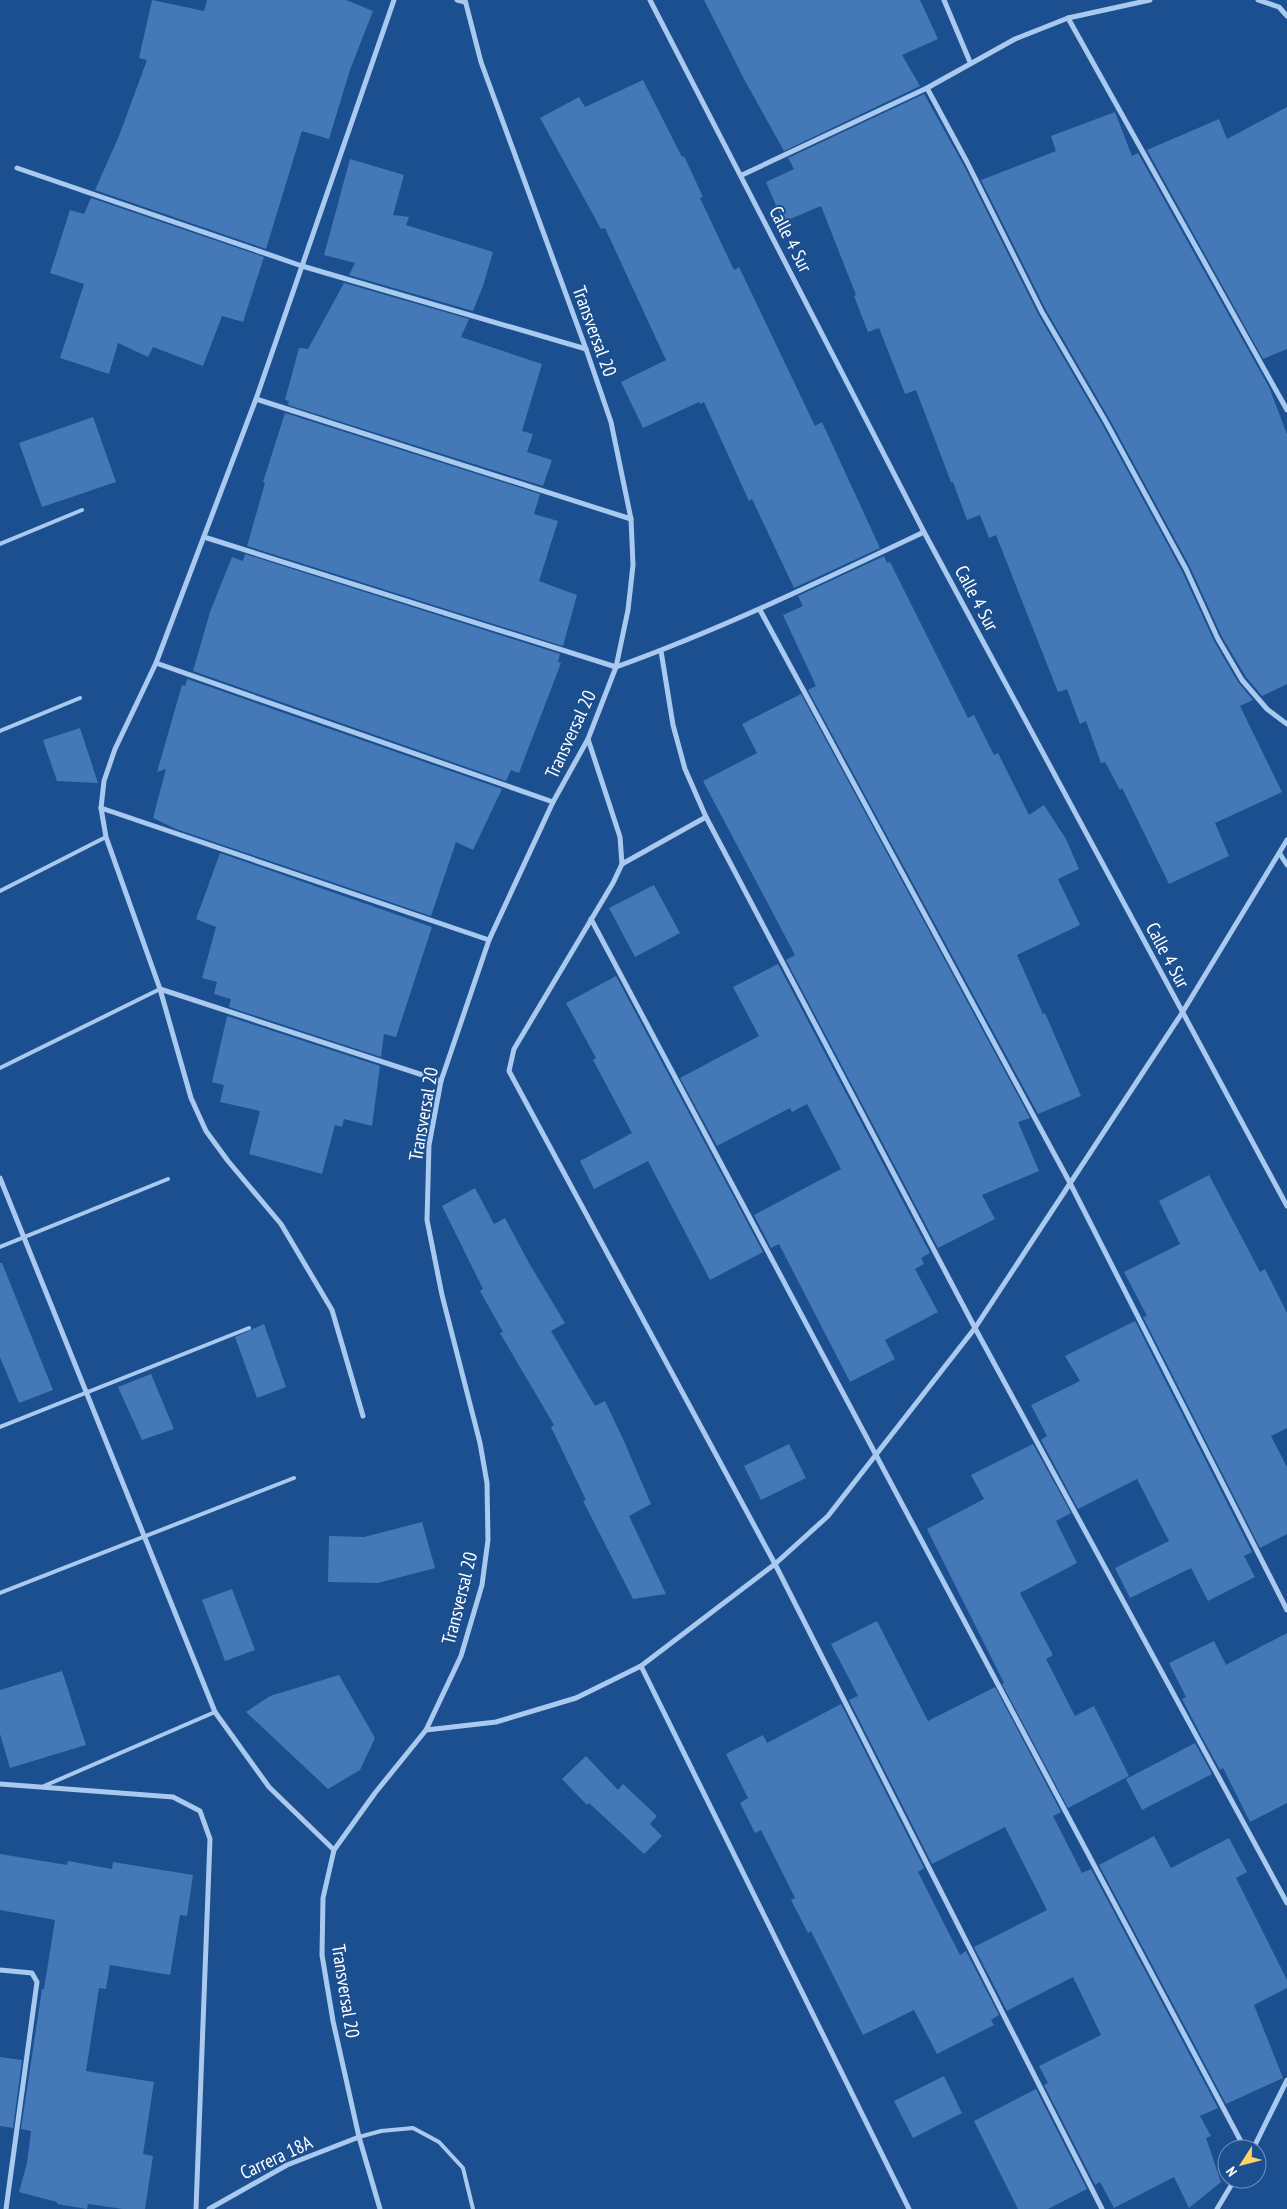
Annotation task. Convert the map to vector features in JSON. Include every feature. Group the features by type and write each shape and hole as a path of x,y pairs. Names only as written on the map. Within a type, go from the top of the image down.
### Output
{"street":[{"path":"363,1416 332,1310 280,1224 206,1131 191,1098 160,989 106,837 101,808 104,781 115,749 156,663 256,399 394,0"},
{"path":"457,0 465,1"},
{"name":"Calle 4 Sur","path":"650,0 742,175 924,532 1287,1206"},
{"path":"944,0 970,62"},
{"path":"742,175 927,88 970,62 1015,39 1068,18 1150,0"},
{"path":"1258,0 1279,7 1287,16"},
{"name":"Transversal 20","path":"380,2209 359,2137 333,2021 322,1955 323,1898 334,1850 375,1793 426,1730 461,1656 482,1586 488,1540 487,1483 480,1443 442,1295 427,1220 429,1145 440,1081 488,940 553,802 588,739 616,667 628,610 633,565 631,519 611,422 484,71 465,1"},
{"path":"1068,18 1287,410"},
{"path":"927,88 967,162 1042,312 1164,527 1218,639 1242,680 1267,709 1287,724"},
{"path":"17,168 302,266 586,349"},
{"path":"256,399 631,519"},
{"path":"204,537 616,667 661,651 760,610 924,532"},
{"path":"760,610 1070,1183 1287,1610"},
{"path":"661,651 675,733 685,769 706,817 976,1328 1287,1903"},
{"path":"156,663 553,802"},
{"path":"588,739 620,837 622,864"},
{"path":"101,808 488,940"},
{"path":"706,817 622,864 514,1049 509,1071 775,1564 1102,2209"},
{"path":"426,1730 505,1719 576,1698 641,1666 775,1564 828,1516 976,1328 1182,1013 1287,840"},
{"path":"1280,854 1287,865"},
{"path":"591,919 1240,2139"},
{"path":"160,989 440,1081"},
{"path":"0,1178 215,1712 269,1787 334,1850"},
{"path":"641,1666 909,2209"},
{"path":"0,1784 173,1797 200,1811 210,1839 196,2209"},
{"path":"0,1970 32,1973 37,1982 6,2209"},
{"path":"1258,2139 1287,2080"},
{"name":"Carrera 18A","path":"209,2209 287,2165 359,2137"},
{"path":"1217,2209 1229,2189"}],"lane":[{"path":"0,544 82,510"},
{"path":"0,731 80,698"},
{"path":"0,891 106,837"},
{"path":"0,1068 160,989"},
{"path":"0,1247 168,1179"},
{"path":"0,1427 248,1328"},
{"path":"0,1593 294,1478"},
{"path":"40,1788 215,1712"},
{"path":"359,2137 381,2131 413,2128 439,2142 462,2168 473,2209"}],"building":[{"path":"152,0 204,11 207,0 346,0 373,11 350,70 329,139 302,131 266,249 95,190 119,136 147,60 139,58"},
{"path":"704,0 920,0 938,39 902,55 920,86 784,151 744,79"},
{"path":"643,80 682,157 684,156 703,197 700,198 734,270 739,267 815,426 822,422 880,548 794,588 752,499 749,501 704,402 700,404 699,402 643,428 621,382 666,360 605,228 601,229 540,118 579,97 585,107"},
{"path":"924,94 963,164 1038,314 1102,424 1182,571 1214,641 1238,682 1253,700 1240,706 1282,792 1215,823 1229,856 1169,884 1122,788 1120,790 1105,762 1101,763 1086,721 1080,724 1067,689 1058,692 996,535 989,538 980,515 967,520 916,390 905,394 879,328 868,332 854,296 856,295 821,206 783,222 766,182 794,169 788,158"},
{"path":"1287,107 1287,349 1263,359 1147,150 1219,119 1227,139"},
{"path":"1115,112 1132,156 1138,153 1269,387 1287,434 1287,684 1262,696 1246,677 1222,637 1190,567 1110,420 1046,310 981,180 1056,151 1051,136"},
{"path":"350,159 404,175 393,215 409,217 406,225 493,252 473,311 349,275 355,263 324,255"},
{"path":"91,198 264,257 243,322 222,316 203,366 153,347 148,357 118,343 109,374 60,358 84,284 50,273 70,210 84,214"},
{"path":"344,283 469,319 461,337 542,364 522,431 533,434 527,452 552,460 543,486 288,405 289,401 285,400 299,348 308,349"},
{"path":"285,413 540,494 534,514 558,521 539,581 577,595 563,646 247,546 265,483 263,482"},
{"path":"93,417 116,482 42,507 19,443"},
{"path":"245,554 560,654 558,662 561,663 519,773 511,770 506,781 193,671 210,612 232,557 243,561"},
{"path":"884,556 887,563 890,562 968,718 974,715 994,755 998,753 1029,815 1044,805 1066,839 1079,869 1058,879 1080,925 1017,955 1043,1014 1045,1013 1081,1096 1038,1114 808,690 816,686 783,615 803,606 798,596"},
{"path":"187,679 502,789 473,850 456,842 431,916 176,829 153,818 166,769 157,772 182,685 185,686"},
{"path":"801,694 1030,1118 1018,1122 1039,1171 982,1195 995,1219 938,1248 786,960 795,955 703,781 757,753 742,724"},
{"path":"80,728 98,783 57,781 43,740"},
{"path":"220,853 432,927 396,1037 384,1034 381,1057 229,1007 231,999 214,994 217,982 202,978 216,927 196,919"},
{"path":"654,885 680,933 635,957 609,908"},
{"path":"778,964 930,1253 921,1258 924,1264 915,1269 938,1312 885,1340 895,1359 850,1382 779,1244 771,1248 754,1215 841,1169 807,1104 792,1112 790,1108 717,1146 680,1078 759,1036 733,987"},
{"path":"616,976 763,1252 710,1280 648,1161 594,1189 580,1161 632,1133 593,1060 596,1058 566,1003"},
{"path":"227,1016 380,1066 372,1126 344,1119 342,1127 335,1125 322,1174 249,1154 260,1111 220,1102 224,1085 212,1082"},
{"path":"1209,1175 1260,1272 1265,1269 1287,1313 1287,1428 1271,1436 1287,1467 1287,1534 1260,1548 1143,1317 1147,1316 1124,1272 1180,1244 1159,1201"},
{"path":"475,1188 494,1224 505,1218 565,1323 551,1331 595,1406 605,1401 624,1441 651,1504 629,1516 666,1594 633,1599 583,1501 586,1500 551,1427 554,1425 500,1333 503,1332 480,1291 483,1289 442,1206"},
{"path":"0,1263 2,1263 53,1390 19,1403 0,1357"},
{"path":"1135,1321 1252,1552 1244,1556 1255,1577 1208,1601 1191,1568 1130,1598 1115,1568 1169,1541 1137,1479 1078,1509 1041,1440 1047,1436 1031,1405 1080,1381 1065,1356"},
{"path":"264,1324 286,1387 257,1398 235,1337"},
{"path":"151,1374 174,1429 142,1440 118,1387"},
{"path":"789,1444 806,1478 761,1500 744,1466"},
{"path":"1033,1444 1071,1513 1056,1521 1077,1563 1020,1593 1053,1655 1046,1659 1075,1716 1094,1706 1129,1776 1068,1808 1002,1684 1004,1683 927,1529 984,1499 971,1475"},
{"path":"422,1522 435,1568 378,1583 328,1582 329,1536 364,1537"},
{"path":"232,1589 255,1650 225,1661 202,1600"},
{"path":"877,1621 928,1721 995,1687 1061,1812 1053,1816 1082,1873 1091,1869 1218,2108 1200,2116 1211,2136 1206,2138 1217,2170 1217,2185 1189,2208 1174,2177 1114,2208 1100,2182 1095,2185 1044,2085 1048,2083 1039,2066 1101,2035 1073,1977 1007,2011 974,1947 1047,1910 1005,1827 932,1864 849,1700 858,1696 831,1644"},
{"path":"1287,1633 1287,1803 1250,1822 1223,1768 1220,1770 1182,1699 1186,1697 1169,1663 1214,1641 1226,1665"},
{"path":"62,1671 86,1745 10,1768 0,1734 0,1690"},
{"path":"339,1675 375,1738 360,1770 328,1789 246,1712 270,1696"},
{"path":"841,1704 924,1868 918,1872 960,1955 966,1951 999,2015 991,2020 994,2025 937,2054 914,2010 863,2035 811,1931 808,1933 791,1900 795,1898 761,1830 755,1833 740,1803 748,1798 726,1754 763,1735 767,1743"},
{"path":"1195,1743 1212,1774 1142,1810 1126,1779"},
{"path":"586,1756 618,1790 623,1784 657,1816 650,1824 662,1836 644,1854 589,1803 587,1805 562,1779"},
{"path":"1154,1836 1171,1868 1229,1838 1247,1872 1236,1878 1287,1980 1287,1988 1254,2005 1283,2078 1226,2104 1099,1865"},
{"path":"0,1854 67,1865 68,1861 112,1869 113,1862 193,1875 187,1916 180,1915 170,1975 110,1965 106,1989 99,1988 86,2071 154,2082 143,2154 153,2156 145,2209 123,2209 88,2204 87,2209 57,2204 57,2202 19,2192 27,2163 31,2131 21,2129 42,1989 44,1989 55,1920 0,1910"},
{"path":"0,2057 22,2060 13,2128 0,2126"},
{"path":"944,2076 962,2113 913,2138 894,2101"},
{"path":"1036,2089 1087,2189 1048,2209 1018,2209 974,2121"}]}
